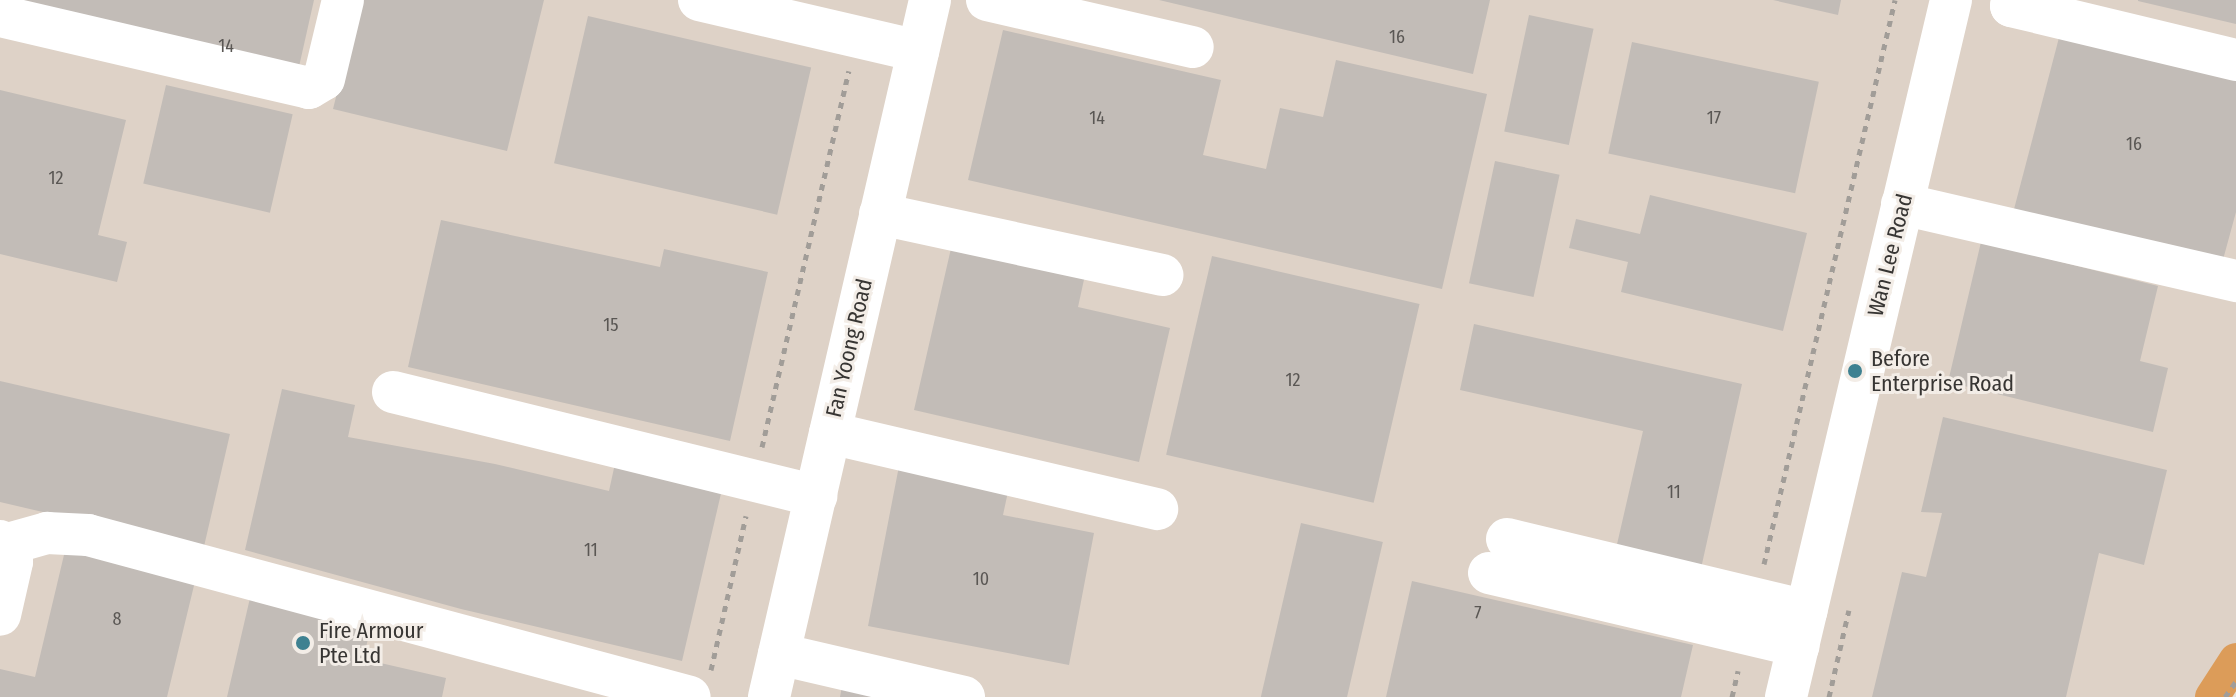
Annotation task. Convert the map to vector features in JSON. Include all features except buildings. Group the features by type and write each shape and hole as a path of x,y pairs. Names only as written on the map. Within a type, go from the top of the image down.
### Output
{"street":[{"path":"0,16 309,88 324,79 343,0"},
{"path":"699,0 918,51"},
{"name":"Fan Yoong Road","path":"769,697 930,0"},
{"path":"987,0 1193,47"},
{"name":"Wan Lee Road","path":"1786,697 1951,0"},
{"path":"2012,0 2011,6 2236,60"},
{"path":"1902,204 2236,281"},
{"path":"880,214 1162,275"},
{"path":"393,392 816,496"},
{"path":"830,433 1157,509"},
{"path":"0,615 12,562 4,543 47,533 88,535 699,689"},
{"path":"1498,556 1802,628"},
{"path":"779,654 964,697"}],"path":[{"path":"1732,697 1895,0"},
{"path":"699,689 754,480 856,36"},
{"path":"2225,697 2236,681"}],"shaded area":[{"path":"0,0 2236,0 2236,663 2215,697 0,697"}],"waterway":[{"path":"2212,697 2236,660"}],"place":[{"name":"Before Enterprise Road","path":"1855,371"},
{"name":"Fire Armour Pte Ltd","path":"303,643"}]}
